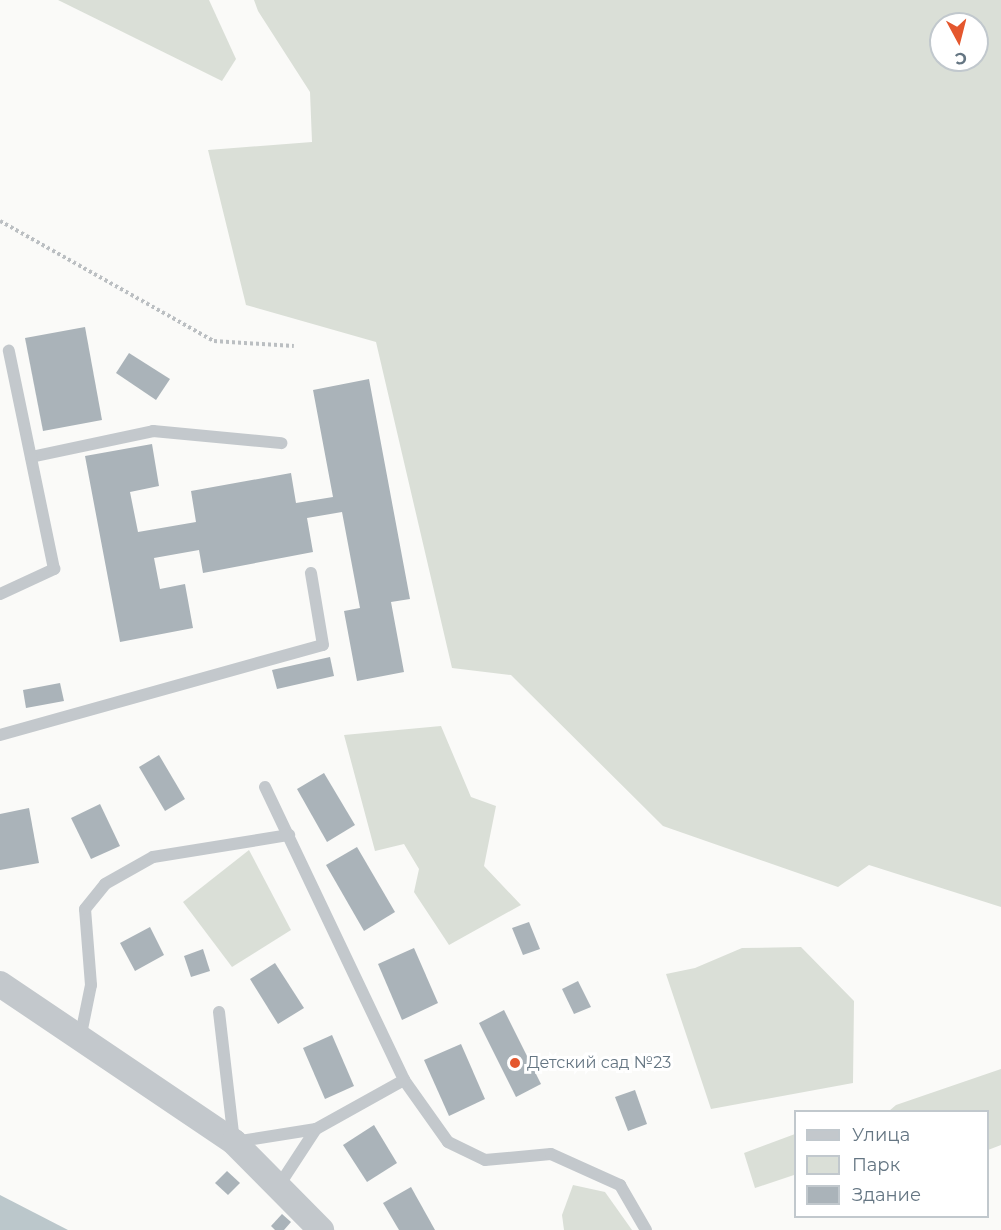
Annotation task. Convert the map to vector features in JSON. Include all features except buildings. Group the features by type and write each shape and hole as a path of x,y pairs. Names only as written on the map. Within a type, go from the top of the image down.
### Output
{"street":[{"path":"0,984 234,1142 321,1230"}],"lane":[{"path":"0,594 54,569 9,351"},
{"path":"31,457 153,431 281,443"},
{"path":"0,735 323,645 311,573"},
{"path":"265,787 404,1080 448,1143 484,1160 551,1154 620,1185 646,1230"},
{"path":"80,1039 91,985 85,909 105,884 153,857 289,835"},
{"path":"219,1012 234,1142 316,1129 404,1080"},
{"path":"278,1187 316,1129"}],"path":[{"path":"0,221 214,341 294,346"}],"green space":[{"path":"58,0 209,0 236,59 222,81"},
{"path":"254,0 1001,0 1001,907 869,865 838,887 663,826 511,675 452,668 376,342 246,305 208,150 312,142 310,92 258,11"},
{"path":"441,726 471,797 496,806 484,866 521,905 449,945 414,892 419,869 404,844 375,851 344,735"},
{"path":"249,850 291,930 232,967 183,902"},
{"path":"801,947 854,1001 853,1083 711,1109 666,974 695,968 742,948"},
{"path":"1001,1069 1001,1145 989,1150 989,1110 890,1110 896,1105"},
{"path":"794,1134 794,1175 755,1188 744,1153"},
{"path":"573,1185 605,1192 632,1230 564,1230 562,1215"}],"shaded area":[{"path":"0,1195 68,1230 0,1230"}],"place":[{"name":"Детский сад №23","path":"515,1063"}]}
